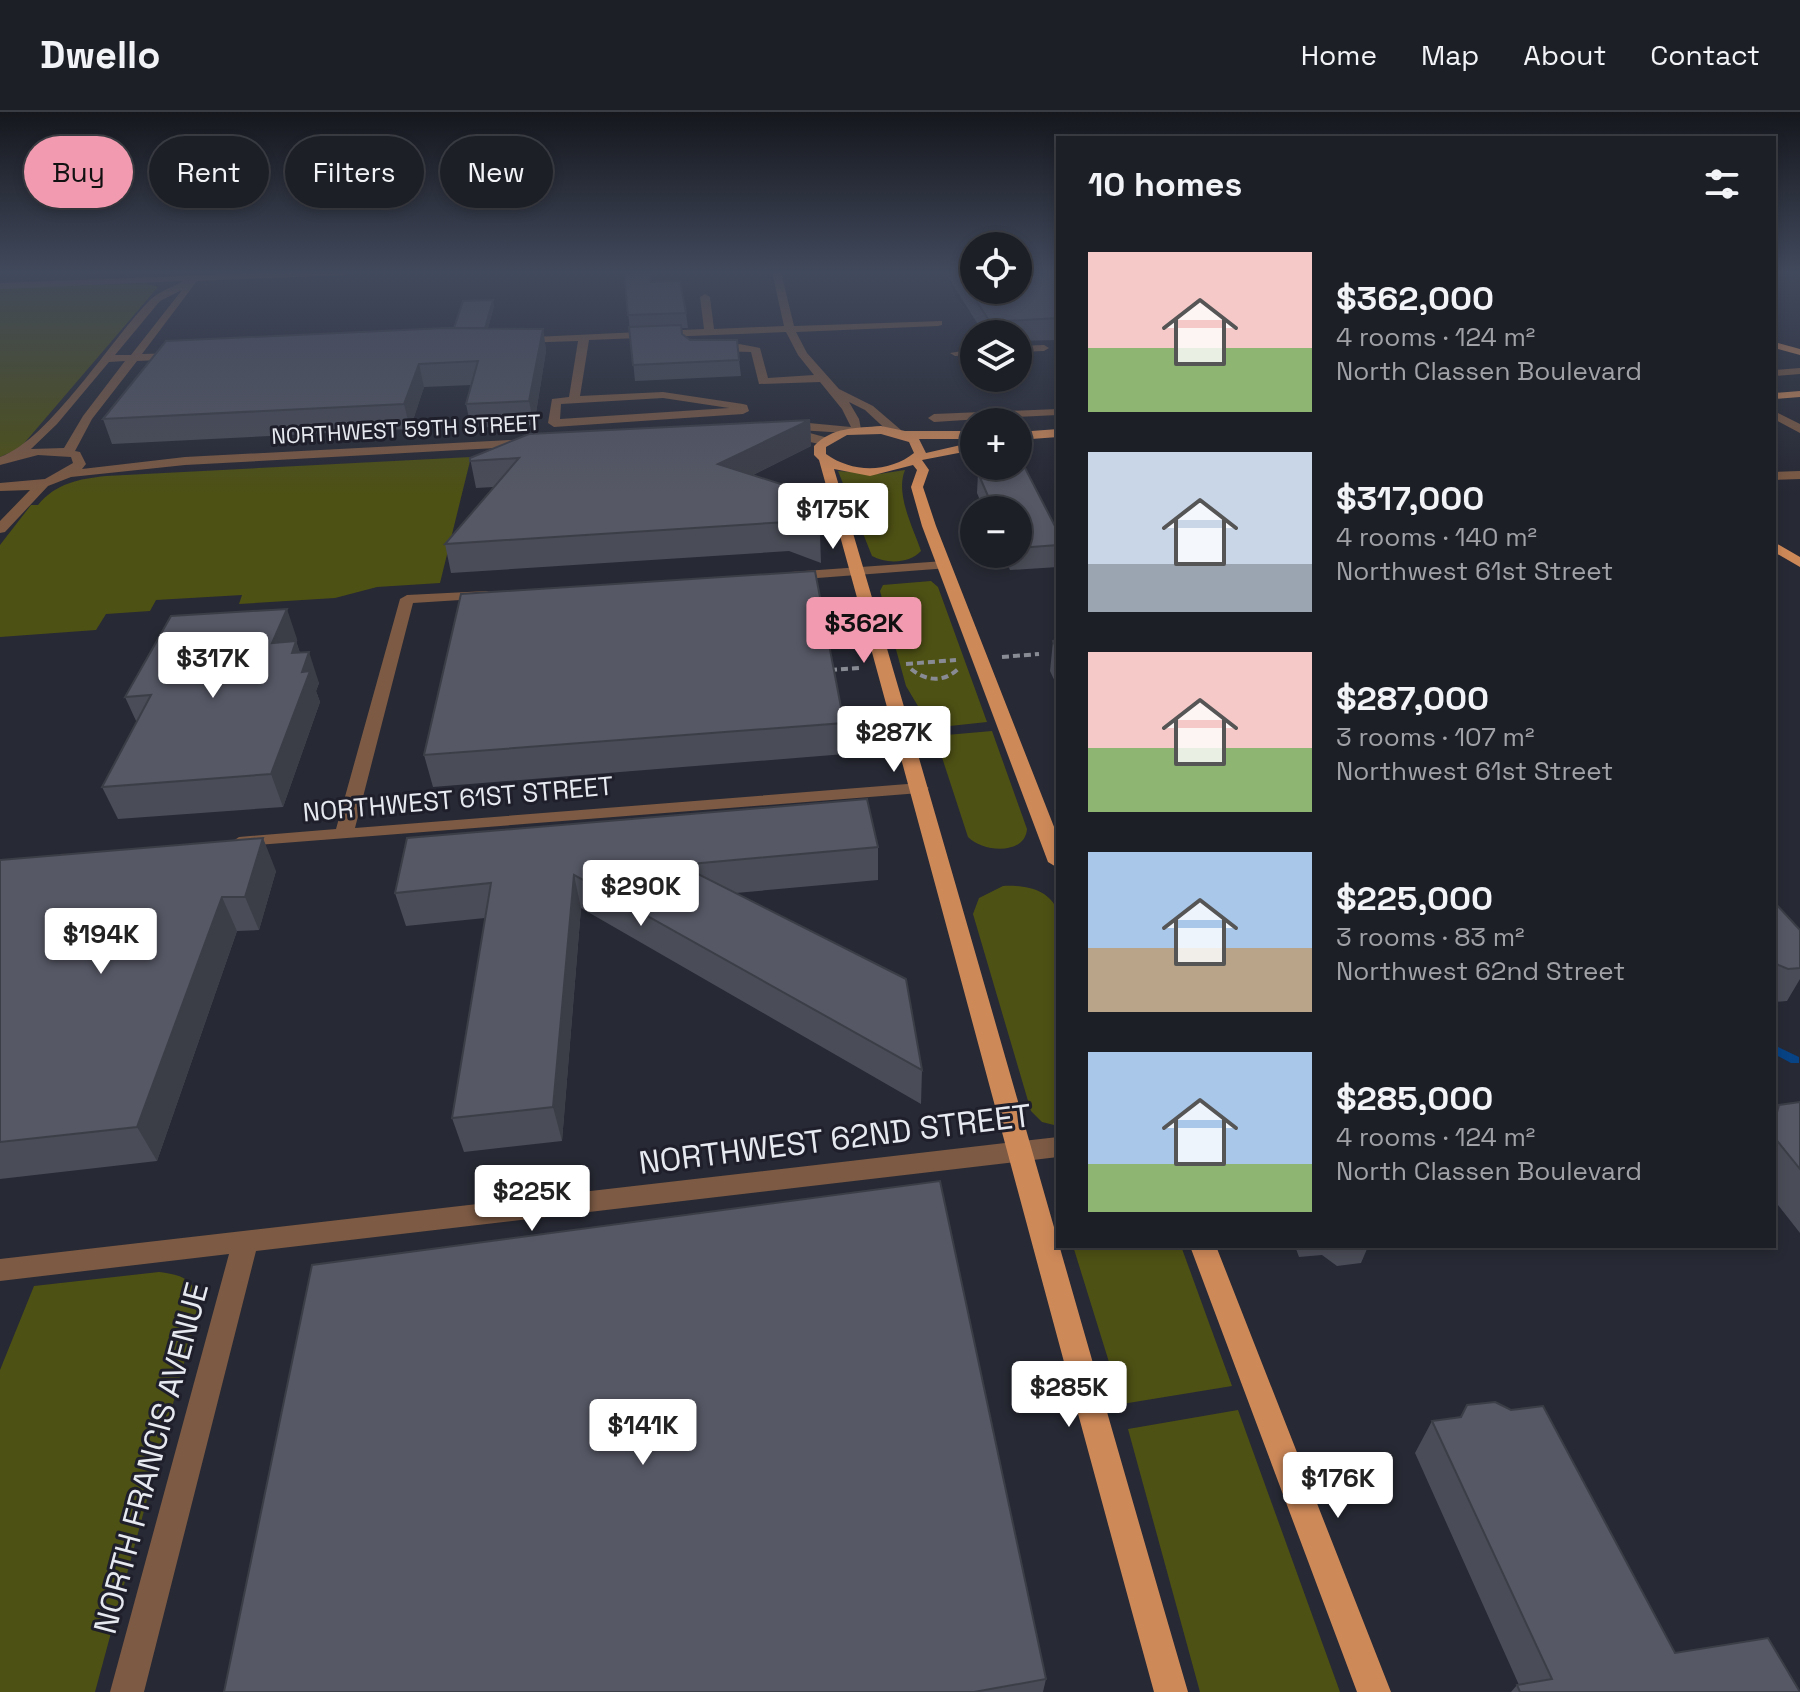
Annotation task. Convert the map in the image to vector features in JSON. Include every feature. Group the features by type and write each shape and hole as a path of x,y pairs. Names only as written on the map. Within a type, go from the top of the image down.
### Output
{"main road":[{"path":"1777,346 1800,352"},
{"path":"1776,396 1800,394"},
{"path":"960,435 856,431 824,441 819,451 825,460 920,788 1018,1152 1171,1692"},
{"path":"1032,435 1056,433"},
{"path":"901,434 919,444 921,449 916,458"},
{"path":"825,460 843,468 870,470 897,467 916,458 960,450"},
{"path":"916,458 923,470 917,487 944,565 1056,857"},
{"path":"1776,547 1800,563"},
{"path":"1204,1248 1374,1692"}],"street":[{"path":"0,461 17,455 53,422 116,346"},
{"path":"68,474 80,464 74,456 87,418 144,346"},
{"path":"574,400 583,346"},
{"path":"691,346 692,349 744,347 756,350 763,382 825,378"},
{"path":"798,346 801,353 838,391 854,417 856,431 824,426 769,429 824,441"},
{"path":"1032,348 1044,348"},
{"path":"955,353 960,353"},
{"path":"105,359 199,355"},
{"path":"1776,373 1800,371"},
{"path":"838,391 869,408 901,434"},
{"path":"663,395 713,402 743,407 743,411 554,423 556,401 663,395"},
{"path":"555,411 713,402"},
{"path":"1032,415 1056,412"},
{"path":"1776,415 1797,426"},
{"path":"934,418 960,418"},
{"path":"1776,425 1797,426"},
{"name":"NORTHWEST 59TH STREET","path":"45,482 68,474 185,461 549,442"},
{"name":"NORTHWEST 59TH STREET","path":"17,455 45,451 74,456 185,461"},
{"path":"1776,476 1800,475"},
{"path":"0,487 45,482"},
{"path":"0,529 45,482"},
{"path":"776,577 944,565"},
{"path":"344,834 407,599 497,594"},
{"name":"NORTHWEST 61ST STREET","path":"222,844 920,788"},
{"name":"NORTHWEST 62ND STREET","path":"0,1270 1056,1147"},
{"name":"NORTH FRANCIS AVENUE","path":"127,1692 245,1242"}],"path":[{"path":"1004,657 1039,654"},
{"path":"956,660 959,667 956,673 942,679 918,675 909,664 925,662 956,660"}],"shaded area":[{"path":"0,346 108,346 20,448 0,457"},
{"path":"471,457 440,583 377,587 335,598 239,604 242,595 156,600 150,611 106,614 96,630 0,637 0,545 31,505 38,505 52,492 69,483 106,476"},
{"path":"905,470 902,479 904,500 921,551 904,560 884,560 872,556 838,471 879,474"},
{"path":"931,581 938,587 987,722 931,728 906,686 880,591 883,585"},
{"path":"992,731 1027,829 1019,844 1002,849 983,846 968,837 935,736"},
{"path":"1003,886 1020,886 1043,893 1056,908 1056,1126 1042,1122 1031,1111 973,914 979,898"},
{"path":"1074,1248 1182,1248 1232,1386 1122,1404"},
{"path":"159,1272 186,1280 200,1304 95,1692 0,1692 0,1370 34,1286"},
{"path":"1238,1410 1340,1692 1200,1692 1128,1429"}],"building":[{"path":"162,346 540,346 529,401 466,404 478,361 419,364 404,404 103,419"},
{"path":"631,346 738,346 739,360 633,365"},
{"path":"810,420 718,464 812,494 820,534 787,522 445,544 519,458 470,461 470,458 529,434"},
{"path":"981,480 1031,480 1056,528 1056,545 1032,547 1032,496 988,496"},
{"path":"815,571 844,723 424,755 461,594"},
{"path":"287,609 272,643 296,641 292,653 309,652 302,672 310,671 271,774 102,787 151,695 125,697 171,616"},
{"path":"867,799 878,847 680,865 906,979 922,1070 574,875 553,1107 452,1118 491,883 395,893 407,838"},
{"path":"263,838 245,897 222,897 137,1127 0,1142 0,860"},
{"path":"1776,904 1800,930 1800,968 1788,969 1776,964"},
{"path":"1800,1102 1800,1169 1776,1139 1779,1105"},
{"path":"940,1181 1046,1679 974,1692 224,1692 312,1265"},
{"path":"1495,1402 1511,1410 1543,1406 1675,1653 1768,1638 1800,1692 1520,1692 1517,1685 1552,1679 1432,1421 1461,1417 1467,1405"}],"waterway":[{"path":"1776,1050 1795,1060"}]}
